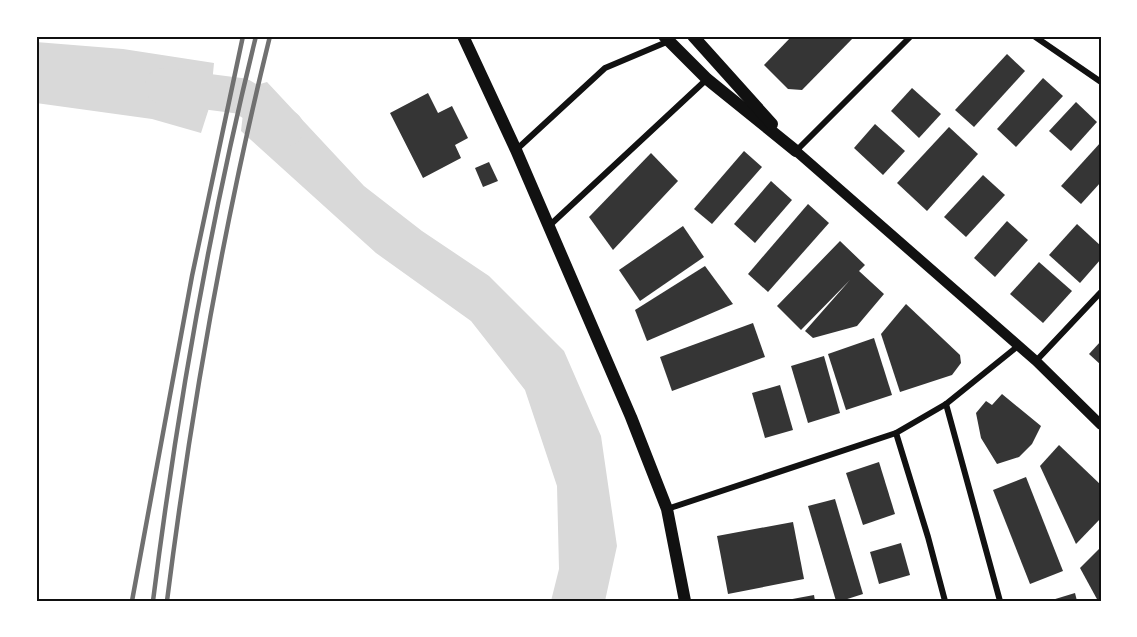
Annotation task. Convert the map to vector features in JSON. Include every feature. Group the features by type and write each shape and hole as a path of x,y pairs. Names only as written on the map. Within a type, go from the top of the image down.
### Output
{"main road":[{"path":"464,36 632,417 667,509 686,601"},
{"path":"471,36 488,91"},
{"path":"693,36 796,151"},
{"path":"666,38 707,79 796,151"}],"street":[{"path":"911,36 796,151 1036,361 1101,425"},
{"path":"1034,36 1101,82"},
{"path":"516,150 605,68 666,38"},
{"path":"548,226 707,79"},
{"path":"1036,361 1101,292"},
{"path":"667,509 896,433 946,404 1018,346"},
{"path":"946,404 1000,601"},
{"path":"896,433 945,601"}],"shaded area":[{"path":"36,42 123,49 214,63 210,105 201,133 152,119 36,103"},
{"path":"267,82 364,186 422,231 489,276 564,351 601,436 617,546 605,601 551,601 559,569 557,486 525,390 471,321 376,253 241,131 244,105 260,84"}],"building":[{"path":"792,36 855,36 802,90 788,89 764,65"},
{"path":"1007,54 1025,71 974,127 955,110"},
{"path":"1043,78 1063,96 1016,147 997,129"},
{"path":"912,88 941,114 919,138 891,111"},
{"path":"428,93 438,113 452,106 468,138 455,145 461,158 423,178 390,113"},
{"path":"1076,102 1097,122 1071,151 1049,131"},
{"path":"875,124 905,151 883,175 854,148"},
{"path":"949,127 978,154 927,211 897,183"},
{"path":"1101,142 1101,182 1081,204 1061,186"},
{"path":"744,151 762,167 712,224 694,209"},
{"path":"651,153 678,181 613,250 589,217"},
{"path":"489,162 498,181 483,187 475,168"},
{"path":"983,175 1005,195 966,237 944,217"},
{"path":"771,181 792,200 755,243 734,224"},
{"path":"808,204 829,223 768,292 748,274"},
{"path":"1007,221 1028,240 995,277 974,258"},
{"path":"1077,224 1101,246 1101,259 1080,283 1049,255"},
{"path":"683,226 704,257 640,301 619,270"},
{"path":"840,241 865,265 859,271 884,294 857,326 813,338 805,331 850,280 801,330 777,306"},
{"path":"1039,262 1072,291 1043,323 1010,294"},
{"path":"705,266 733,304 647,341 635,310"},
{"path":"906,304 960,355 961,363 952,375 900,392 881,334"},
{"path":"753,323 765,357 672,391 660,357"},
{"path":"874,338 892,395 846,410 828,354"},
{"path":"1101,341 1101,365 1089,354"},
{"path":"824,356 840,413 808,423 791,366"},
{"path":"780,385 793,430 765,438 752,393"},
{"path":"1002,394 1041,426 1032,444 1019,457 997,464 981,438 976,413 986,401 992,405"},
{"path":"1059,445 1101,485 1101,518 1076,544 1040,466"},
{"path":"879,462 895,514 863,525 846,473"},
{"path":"1026,477 1063,571 1030,584 993,490"},
{"path":"835,499 863,594 841,601 836,601 808,506"},
{"path":"793,522 804,579 728,594 717,536"},
{"path":"901,543 910,575 879,584 870,552"},
{"path":"1101,547 1101,601 1098,601 1080,568"},
{"path":"1075,593 1077,601 1052,601 1052,600"},
{"path":"814,595 815,601 787,601 787,600"}],"waterway":[{"path":"163,86 241,96 286,128"}],"railway":[{"path":"132,601 192,276 243,36"},
{"path":"153,601 196,317 224,176 256,36"},
{"path":"167,601 210,317 238,176 270,36"}]}
